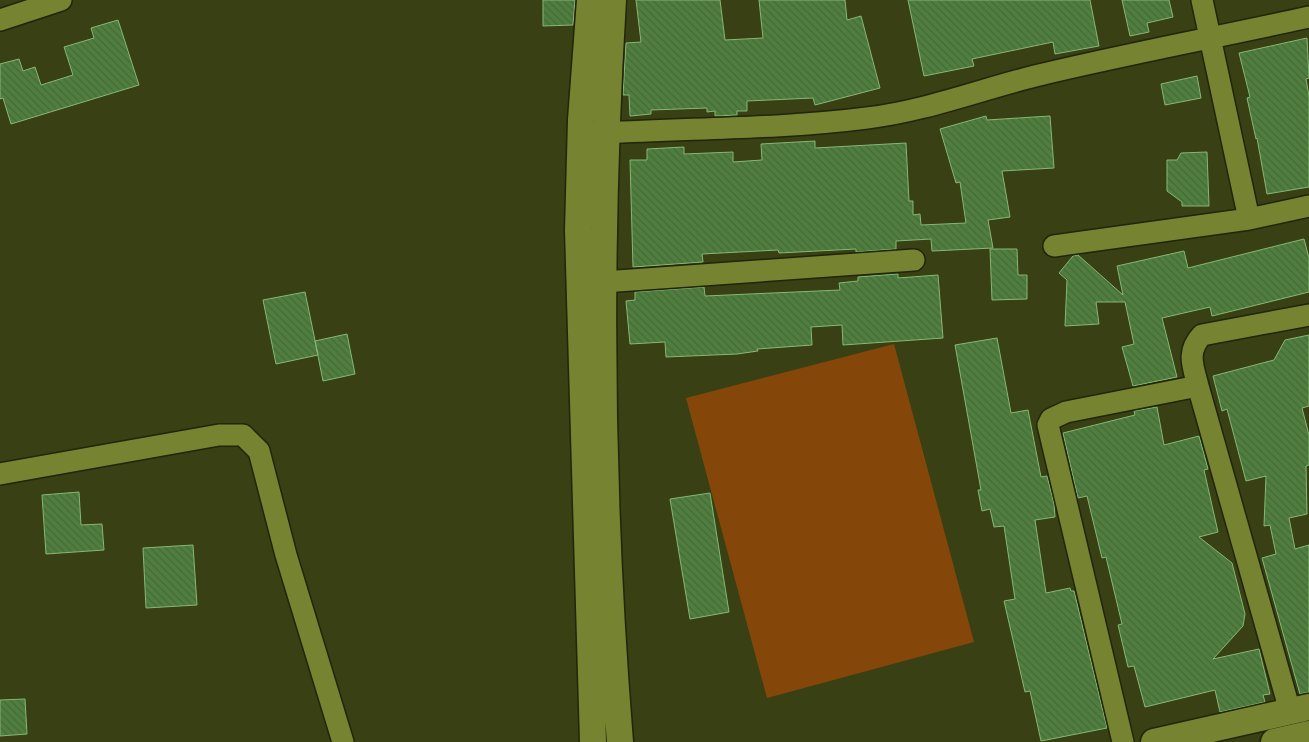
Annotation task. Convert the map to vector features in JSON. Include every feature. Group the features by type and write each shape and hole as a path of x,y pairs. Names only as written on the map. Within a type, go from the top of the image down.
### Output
{"street":[{"path":"0,20 61,0"},
{"path":"590,0 581,120 578,230 593,742"},
{"path":"613,0 606,132 603,282 605,462 614,663 620,742"},
{"path":"1202,0 1250,219"},
{"path":"606,132 797,124 875,117 920,109 1005,83 1309,16"},
{"path":"1054,246 1250,219 1309,206"},
{"path":"603,282 914,260"},
{"path":"1154,742 1300,709 1198,386 1192,352 1194,344 1202,335 1309,315"},
{"path":"1123,742 1048,425 1051,419 1066,412 1198,386"},
{"path":"0,474 219,435 243,435 258,451 289,565 343,742"},
{"path":"1274,742 1309,734"}],"shaded area":[{"path":"894,344 974,642 767,698 686,398"}],"building":[{"path":"543,0 575,0 573,25 543,26"},
{"path":"636,0 720,0 725,40 763,38 759,0 845,0 847,20 861,16 880,88 815,105 813,98 747,101 747,111 737,111 737,115 715,116 715,111 707,112 707,108 651,110 651,114 630,116 629,95 623,95 626,43 641,42"},
{"path":"908,0 1090,0 1099,46 1055,54 1053,42 972,59 974,66 924,76"},
{"path":"1122,0 1169,0 1173,17 1147,23 1149,32 1130,36"},
{"path":"118,20 139,85 11,124 3,98 0,99 0,64 19,59 23,71 35,67 41,85 73,75 64,47 94,38 91,28"},
{"path":"1307,38 1309,78 1306,79 1309,96 1309,187 1267,194 1257,138 1247,98 1250,97 1239,53"},
{"path":"1197,76 1201,98 1165,105 1161,84"},
{"path":"986,116 987,120 1050,116 1054,168 1002,171 1010,217 988,220 993,248 932,251 931,239 896,241 896,249 856,252 856,249 779,253 778,250 702,254 703,262 633,267 630,160 647,160 647,149 684,147 684,154 733,152 733,162 762,160 761,144 815,141 815,148 906,143 909,201 913,201 913,215 920,214 921,225 966,223 960,182 956,183 940,129"},
{"path":"1207,152 1209,206 1182,206 1182,202 1167,191 1167,160 1177,160 1181,153"},
{"path":"1304,239 1309,258 1309,292 1212,316 1210,307 1162,318 1177,377 1133,386 1122,347 1134,344 1125,302 1096,302 1099,324 1065,326 1067,280 1059,273 1073,256 1078,255 1123,295 1117,266 1184,251 1188,268"},
{"path":"990,249 1017,249 1018,275 1027,275 1027,299 992,300"},
{"path":"898,274 898,278 938,275 943,338 843,345 842,325 811,327 812,345 757,349 758,351 737,354 666,357 665,342 630,344 626,301 635,300 635,292 704,287 705,296 840,290 839,283 858,281 858,277"},
{"path":"305,292 318,355 276,364 263,300"},
{"path":"347,334 355,374 323,381 315,341"},
{"path":"1309,335 1309,406 1302,408 1309,435 1309,465 1306,466 1307,514 1289,518 1295,549 1309,545 1309,692 1300,694 1262,558 1276,554 1270,525 1264,526 1266,476 1246,481 1227,409 1222,411 1213,376 1274,360 1285,340"},
{"path":"997,338 1011,413 1028,410 1041,477 1047,476 1054,504 1055,517 1035,520 1046,593 1070,588 1071,591 1074,591 1107,728 1041,741 1030,691 1025,692 1004,601 1015,599 1004,526 994,527 990,509 982,511 978,490 981,490 955,345"},
{"path":"1157,407 1164,445 1199,436 1208,469 1204,470 1218,532 1199,537 1232,563 1245,614 1243,626 1213,659 1259,649 1270,694 1263,695 1265,702 1220,712 1215,690 1145,707 1134,666 1128,667 1118,625 1122,624 1106,557 1102,558 1087,496 1078,498 1063,433 1135,415 1134,411"},
{"path":"79,492 81,525 102,524 104,550 46,554 42,495"},
{"path":"710,493 729,612 690,619 670,499"},
{"path":"193,545 197,605 146,608 143,548"},
{"path":"25,699 27,734 0,736 0,700"}]}
